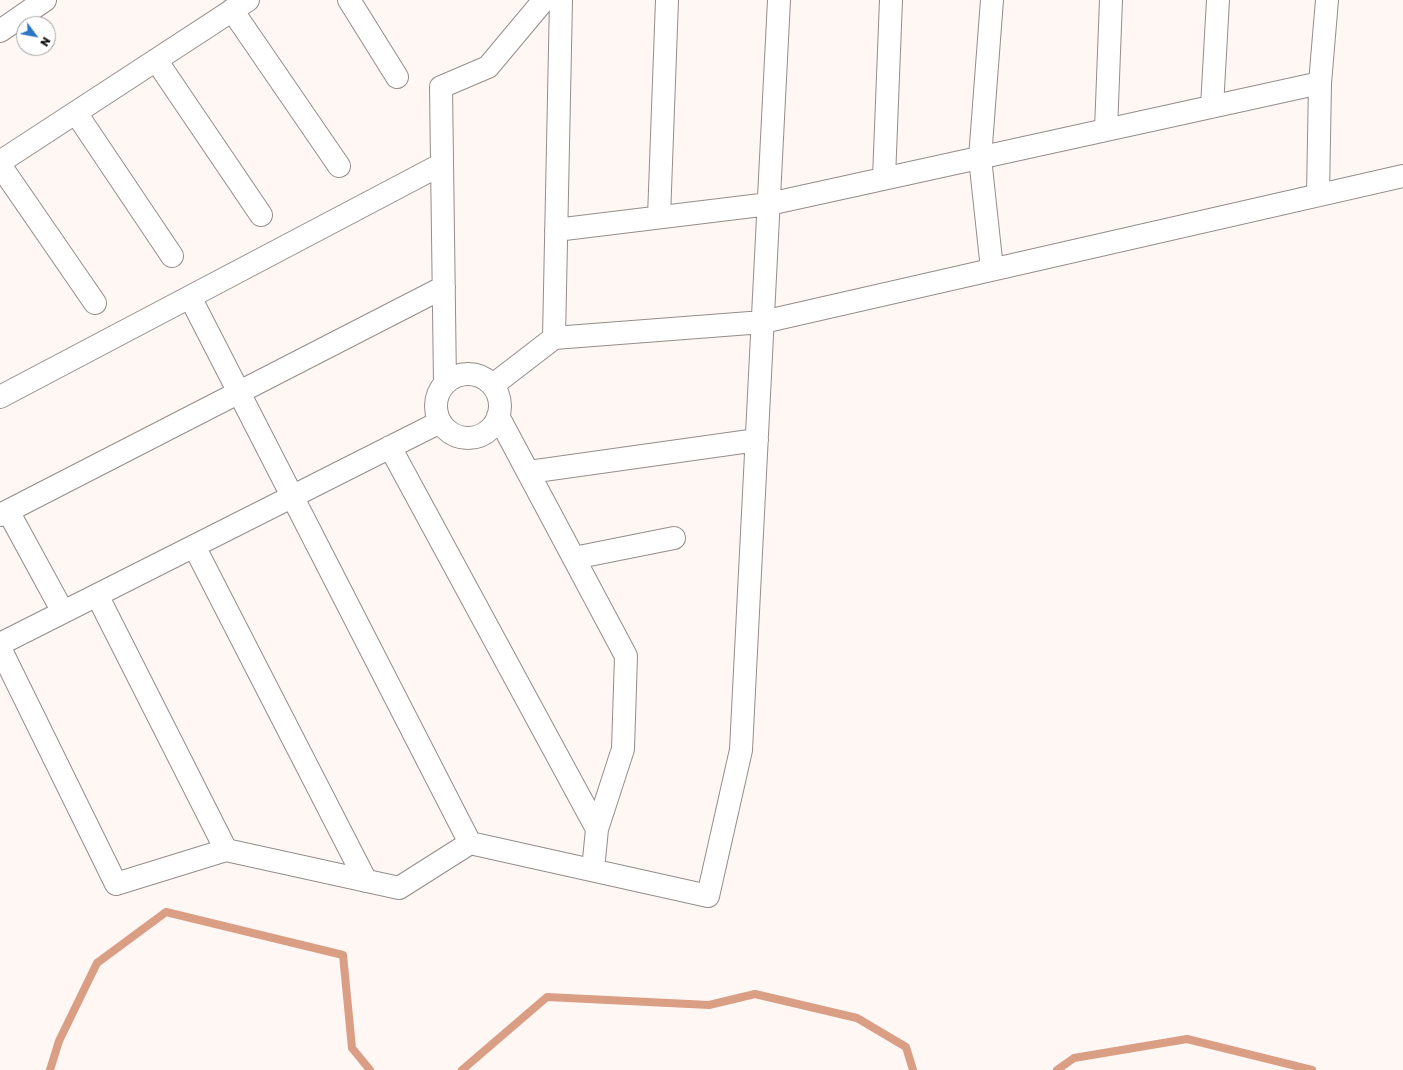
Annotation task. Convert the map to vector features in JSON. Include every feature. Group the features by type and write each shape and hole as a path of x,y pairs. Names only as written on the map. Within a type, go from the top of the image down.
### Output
{"street":[{"path":"0,30 45,0"},
{"path":"349,0 397,76"},
{"path":"445,384 441,87 488,67 544,0"},
{"path":"554,338 561,0"},
{"path":"659,218 667,0"},
{"path":"0,648 116,884 226,850 399,888 470,843 708,896 741,750 779,0"},
{"path":"884,178 891,0"},
{"path":"992,0 980,158 992,269"},
{"path":"1106,130 1111,0"},
{"path":"1212,107 1218,0"},
{"path":"1318,195 1320,83 1327,0"},
{"path":"95,303 0,164 240,5 339,166"},
{"path":"156,60 261,215"},
{"path":"556,230 769,204 1320,83"},
{"path":"76,113 172,256"},
{"path":"0,397 442,164"},
{"path":"493,385 554,338 763,322 1403,176"},
{"path":"63,612 4,513 444,287"},
{"path":"190,297 470,843"},
{"path":"463,374 475,374 485,378 493,385 498,395 500,406 498,416 493,426 485,434 465,438 454,436 446,430 440,422 436,412 436,402 439,392 445,384 453,377 463,374"},
{"path":"498,416 626,656 623,749 597,829 593,870"},
{"path":"0,644 440,422"},
{"path":"528,472 757,440"},
{"path":"390,446 597,829"},
{"path":"574,558 674,538"},
{"path":"194,546 366,881"},
{"path":"97,595 226,850"}],"waterway":[{"path":"50,1070 59,1041 97,963 166,912 343,955 352,1048 370,1070"},
{"path":"462,1070 547,997 709,1005 755,994 857,1018 906,1047 913,1070"},
{"path":"1057,1070 1074,1058 1187,1039 1312,1070"}]}
